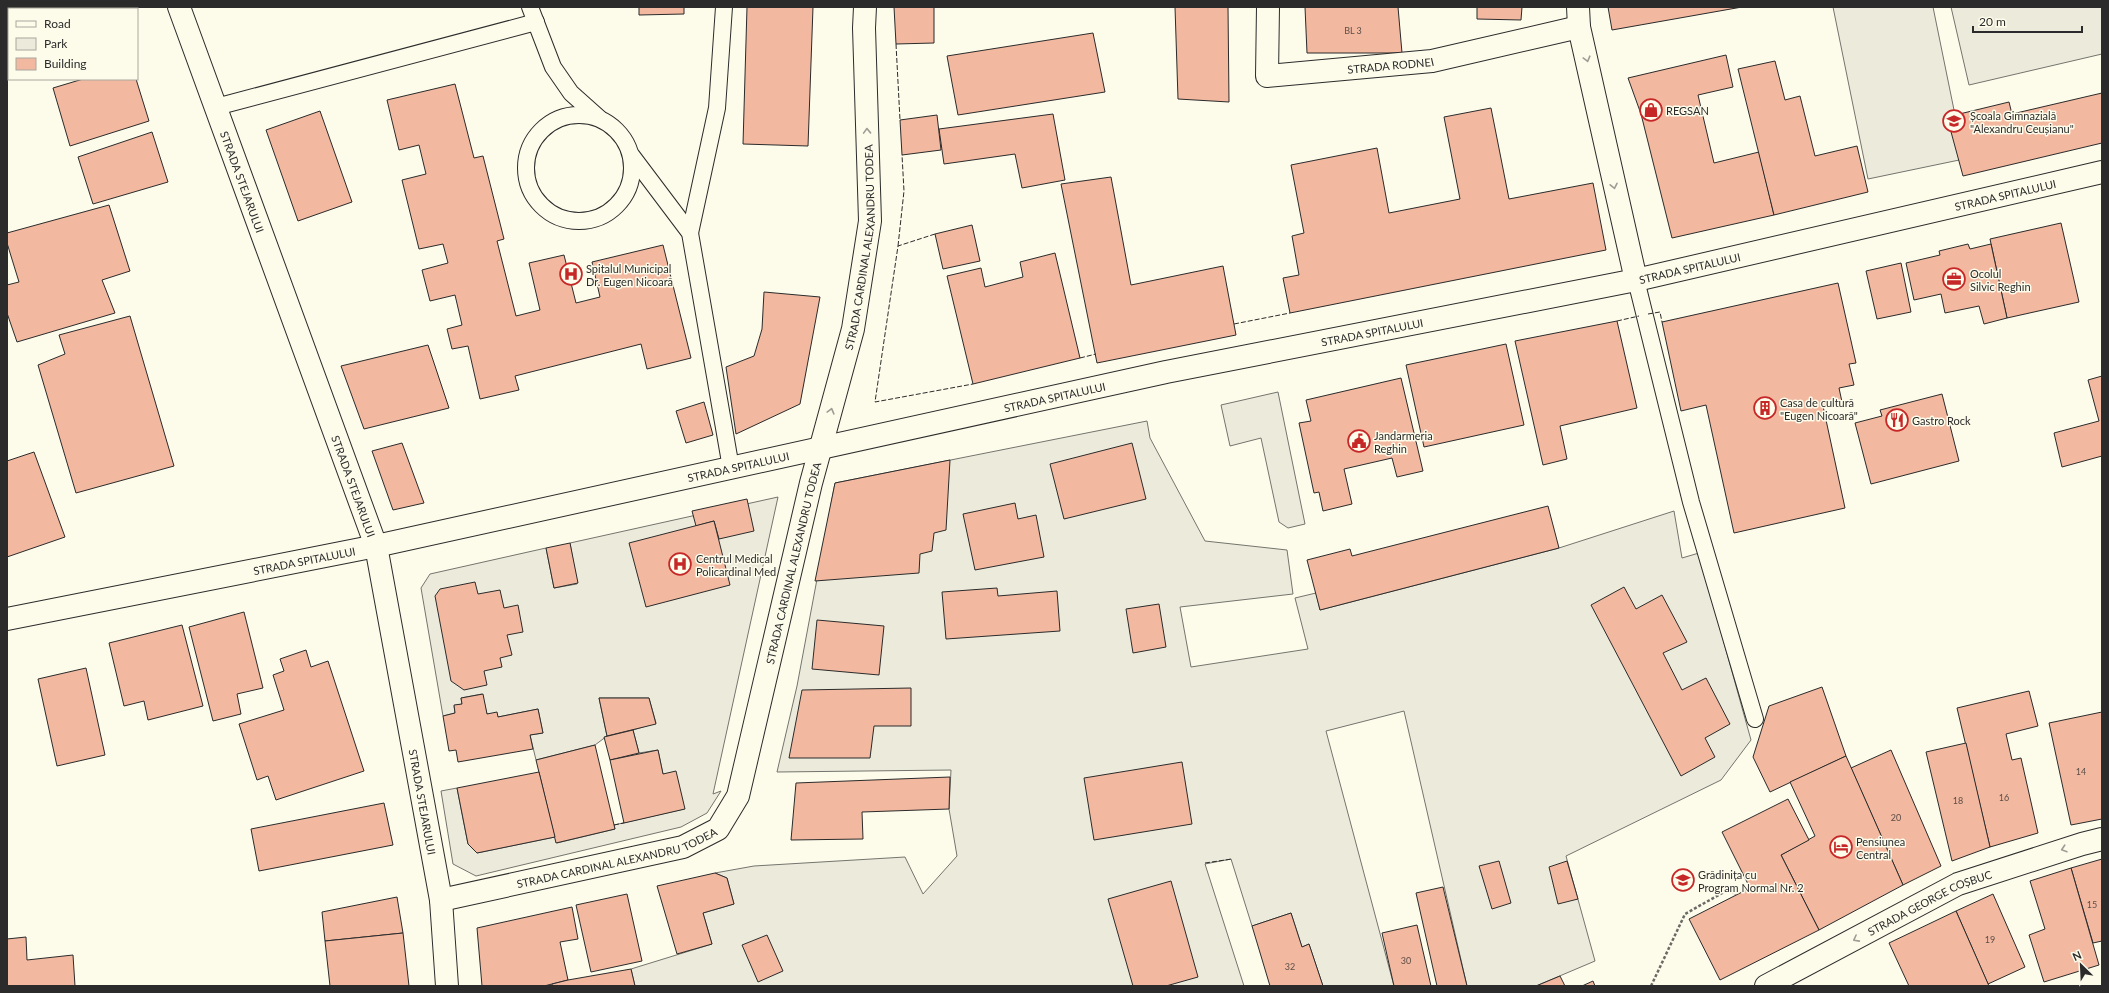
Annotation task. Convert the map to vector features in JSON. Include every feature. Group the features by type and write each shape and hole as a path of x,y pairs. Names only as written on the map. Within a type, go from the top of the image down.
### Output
{"street":[{"name":"STRADA STEJARULUI","path":"179,7 376,546 441,900 447,986"},
{"name":"STRADA CARDINAL ALEXANDRU TODEA","path":"441,900 683,846 718,829 738,796 820,448 853,329 870,221 864,28 865,7"},
{"name":"STRADA RODNEI","path":"1268,7 1267,76 1432,61 1578,17 1636,280"},
{"name":"STRADA SPITALULUI","path":"7,620 376,546 1166,372 1636,280 2102,172"},
{"name":"STRADA GEORGE COȘBUC","path":"1769,985 1958,884 2082,844 2102,840"}],"lane":[{"path":"530,7 553,67 571,93 599,118 614,127 625,140 632,156 690,233"},
{"path":"724,7 717,108 690,233 731,468"},
{"path":"216,107 536,22"},
{"path":"599,118 582,115 566,116 550,123 537,136 528,152 526,170 529,188 539,203 553,215 570,220 588,221 605,215 619,204 629,189 633,173 632,156"},
{"path":"1636,280 1691,502 1755,718"}],"path":[{"path":"1651,986 1685,914 1731,888 1734,895"}],"green space":[{"path":"1833,7 1933,7 1964,159 1868,179"},
{"path":"1951,7 2102,7 2102,54 1969,85"},
{"path":"1278,392 1305,524 1288,528 1279,522 1261,438 1230,446 1221,405"},
{"path":"1147,421 1150,438 1205,541 1287,550 1293,594 1180,607 1191,667 1308,649 1295,598 1316,593 1320,610 1559,548 1674,511 1682,558 1699,553 1751,740 1721,780 1566,856 1595,961 1536,986 1467,986 1404,711 1326,731 1394,986 1323,986 1309,944 1302,947 1291,913 1252,926 1231,859 1205,864 1244,986 635,986 631,969 712,944 703,913 734,904 727,878 715,873 754,866 905,857 923,894 957,856 949,809 951,770 777,772 797,686 835,483"},
{"path":"778,497 713,794 721,791 707,813 681,827 476,876 453,864 441,791 457,788 468,844 477,853 555,837 557,843 615,829 614,825 684,809 663,774 658,750 639,753 633,730 656,723 649,698 599,698 607,736 595,745 536,760 530,735 543,733 538,709 498,717 487,714 482,694 461,698 462,704 454,706 455,713 443,716 421,588 430,574 546,548 554,588 577,584 570,543"}],"building":[{"path":"22,7 71,7 68,8"},
{"path":"639,7 684,7 684,14 639,15"},
{"path":"747,7 813,7 808,146 743,144"},
{"path":"894,7 934,7 934,43 896,44"},
{"path":"1175,7 1228,7 1229,102 1178,99"},
{"path":"1305,7 1398,7 1402,53 1307,53"},
{"path":"1477,7 1522,7 1521,20 1477,19"},
{"path":"1608,7 1742,7 1612,30"},
{"path":"1093,33 1105,92 958,115 947,56"},
{"path":"1726,55 1733,87 1698,95 1714,163 1759,152 1774,215 1672,238 1641,114 1628,78"},
{"path":"1775,61 1785,100 1800,96 1815,156 1857,146 1868,192 1774,215 1738,69"},
{"path":"80,80 136,80 149,121 70,146 53,88"},
{"path":"455,84 474,158 483,156 504,239 497,241 516,316 540,310 529,263 564,255 576,303 600,297 592,262 663,245 691,358 647,369 641,344 515,376 519,390 480,399 468,346 452,349 447,329 462,325 455,295 430,301 422,270 448,263 443,244 419,249 402,180 426,174 419,145 399,150 387,100"},
{"path":"2102,93 2102,143 1963,176 1947,117 2009,102 2012,114"},
{"path":"1491,108 1509,199 1593,183 1606,250 1290,313 1283,278 1299,275 1292,236 1304,233 1291,165 1377,148 1389,213 1460,199 1444,117"},
{"path":"320,111 352,202 298,221 266,130"},
{"path":"1053,114 1065,180 1022,188 1015,154 944,164 939,129"},
{"path":"937,115 941,150 902,155 900,120"},
{"path":"152,132 168,182 93,204 78,157"},
{"path":"1111,177 1131,285 1223,266 1236,335 1097,363 1061,184"},
{"path":"109,205 130,271 102,280 115,313 17,342 7,313 7,285 19,282 7,243 7,233"},
{"path":"2061,223 2079,302 2007,318 1990,239"},
{"path":"972,225 980,261 943,269 935,234"},
{"name":"Ocolul Silvic Reghin","path":"1968,244 1970,249 1991,244 2007,318 1984,324 1979,306 1945,313 1941,294 1914,300 1906,263 1940,255 1939,251"},
{"path":"1055,253 1080,358 973,384 947,276 981,268 985,287 1023,277 1020,262"},
{"path":"1901,263 1911,312 1877,319 1866,271"},
{"name":"Casa de cultură \"Eugen Nicoară\"","path":"1838,283 1856,363 1849,364 1854,385 1839,388 1842,402 1823,406 1845,508 1734,533 1706,405 1681,411 1662,322"},
{"path":"764,292 820,297 800,404 736,434 726,367 754,356 762,329"},
{"path":"130,316 174,466 76,493 38,365 65,354 59,335"},
{"path":"1617,321 1637,408 1560,426 1567,459 1543,465 1515,341"},
{"path":"1506,344 1524,425 1424,447 1406,365"},
{"path":"428,345 449,408 364,429 341,366"},
{"path":"2102,376 2102,456 2062,467 2054,433 2099,421 2088,380"},
{"name":"Jandarmeria Reghin","path":"1401,378 1423,471 1397,477 1392,458 1344,469 1352,504 1323,511 1319,492 1314,493 1299,423 1311,421 1306,400"},
{"path":"1942,394 1959,461 1871,484 1855,423 1882,416 1880,410"},
{"path":"704,402 713,435 686,443 676,411"},
{"path":"402,443 424,503 393,510 372,451"},
{"path":"1132,443 1146,499 1064,519 1050,464"},
{"path":"34,452 65,537 7,557 7,461"},
{"path":"950,460 946,530 934,533 932,551 920,554 919,573 815,581 835,483"},
{"path":"747,499 754,531 719,539 714,521 696,526 692,511"},
{"path":"1015,503 1018,519 1036,515 1044,557 975,570 963,514"},
{"path":"1548,506 1559,548 1320,610 1307,560 1350,549 1352,556"},
{"name":"Centrul Medical Policardinal Med","path":"714,521 730,585 646,607 629,543"},
{"path":"570,543 578,583 554,588 546,548"},
{"path":"475,582 478,594 500,590 504,608 518,605 523,632 507,635 512,655 500,658 502,667 484,671 487,685 464,690 451,681 435,596 440,589"},
{"path":"1624,587 1636,609 1662,595 1687,642 1663,653 1682,690 1706,678 1730,724 1705,738 1715,757 1681,776 1591,605"},
{"path":"997,588 998,596 1057,591 1060,631 946,639 942,592"},
{"path":"1159,604 1166,647 1133,653 1126,609"},
{"path":"244,612 263,688 237,694 241,714 213,721 189,627"},
{"path":"817,620 884,626 879,675 812,669"},
{"path":"182,625 203,706 148,720 144,701 124,706 109,643"},
{"path":"306,650 311,667 328,661 364,771 276,800 268,776 257,780 239,724 284,710 273,675 284,671 280,659"},
{"path":"86,668 105,755 57,766 38,679"},
{"path":"1822,687 1846,756 1770,792 1753,757 1769,706"},
{"path":"911,688 911,726 874,726 870,758 789,758 802,690"},
{"path":"2029,691 2038,726 2006,734 2012,760 2021,758 2038,833 1990,847 1957,708"},
{"path":"483,694 487,714 497,712 498,717 538,709 543,733 530,735 533,749 458,762 456,750 449,751 443,716 455,713 454,705 462,704 461,698"},
{"path":"599,698 649,698 656,724 607,736"},
{"path":"2102,712 2102,819 2071,825 2049,723"},
{"path":"633,730 639,753 610,760 604,737"},
{"path":"1966,743 1990,847 1952,861 1926,752"},
{"path":"595,745 615,829 556,843 536,760"},
{"path":"658,750 663,774 676,771 685,809 624,823 610,760"},
{"path":"1891,750 1941,866 1903,885 1851,768"},
{"name":"Pensiunea Central","path":"1846,756 1903,885 1819,930 1781,855 1815,836 1790,782"},
{"path":"1182,762 1192,824 1094,840 1084,778"},
{"path":"539,772 555,837 477,853 468,844 457,788"},
{"path":"950,777 949,809 862,812 863,839 791,840 796,783"},
{"path":"1788,799 1809,840 1781,855 1819,930 1720,980 1689,919 1750,888 1722,832"},
{"path":"384,803 393,845 259,871 251,829"},
{"path":"2102,859 2102,941 2093,943 2071,868"},
{"path":"1499,861 1511,903 1492,909 1479,866"},
{"path":"1567,861 1578,899 1558,904 1549,867"},
{"path":"2071,868 2099,965 2044,982 2029,935 2045,929 2030,881"},
{"path":"715,873 727,878 734,904 703,913 712,944 677,954 657,886"},
{"path":"1171,881 1198,977 1166,986 1133,986 1108,899"},
{"path":"1443,887 1467,986 1437,986 1416,893"},
{"path":"627,894 642,961 591,972 576,905"},
{"path":"1993,894 2025,967 1988,984 1956,911"},
{"path":"397,897 403,933 325,941 322,912"},
{"path":"572,907 578,939 560,942 568,980 544,986 482,986 477,928"},
{"path":"1956,911 1989,986 1909,986 1889,943"},
{"path":"1291,913 1302,947 1309,944 1323,986 1270,986 1252,926"},
{"path":"1417,925 1431,986 1394,986 1382,933"},
{"path":"403,933 409,986 330,986 325,941"},
{"path":"767,935 783,971 758,982 742,945"},
{"path":"26,937 27,960 73,955 75,986 7,986 7,939"},
{"path":"631,969 635,986 552,986 552,984 568,980"},
{"path":"1560,976 1565,986 1536,986"},
{"path":"1593,981 1595,986 1582,986"}],"fence":[{"path":"896,44 900,120"},
{"path":"898,246 904,191 902,155"},
{"path":"935,234 898,246 875,402 973,384"},
{"path":"1648,314 1660,312 1662,322"},
{"path":"1234,324 1290,313"},
{"path":"1617,321 1639,316"},
{"path":"1080,358 1096,354"},
{"path":"614,825 624,823"},
{"path":"1205,863 1232,859"}],"place":[{"name":"REGSAN","path":"1651,110"},
{"name":"Școala Gimnazială \"Alexandru Ceușianu\"","path":"1954,121"},
{"name":"Spitalul Municipal Dr. Eugen Nicoară","path":"571,274"},
{"name":"Ocolul Silvic Reghin","path":"1954,279"},
{"name":"Casa de cultură \"Eugen Nicoară\"","path":"1765,408"},
{"name":"Gastro Rock","path":"1897,420"},
{"name":"Jandarmeria Reghin","path":"1359,441"},
{"name":"Centrul Medical Policardinal Med","path":"680,564"},
{"name":"Pensiunea Central","path":"1841,847"},
{"name":"Grădinița cu Program Normal Nr. 2","path":"1683,880"}]}
